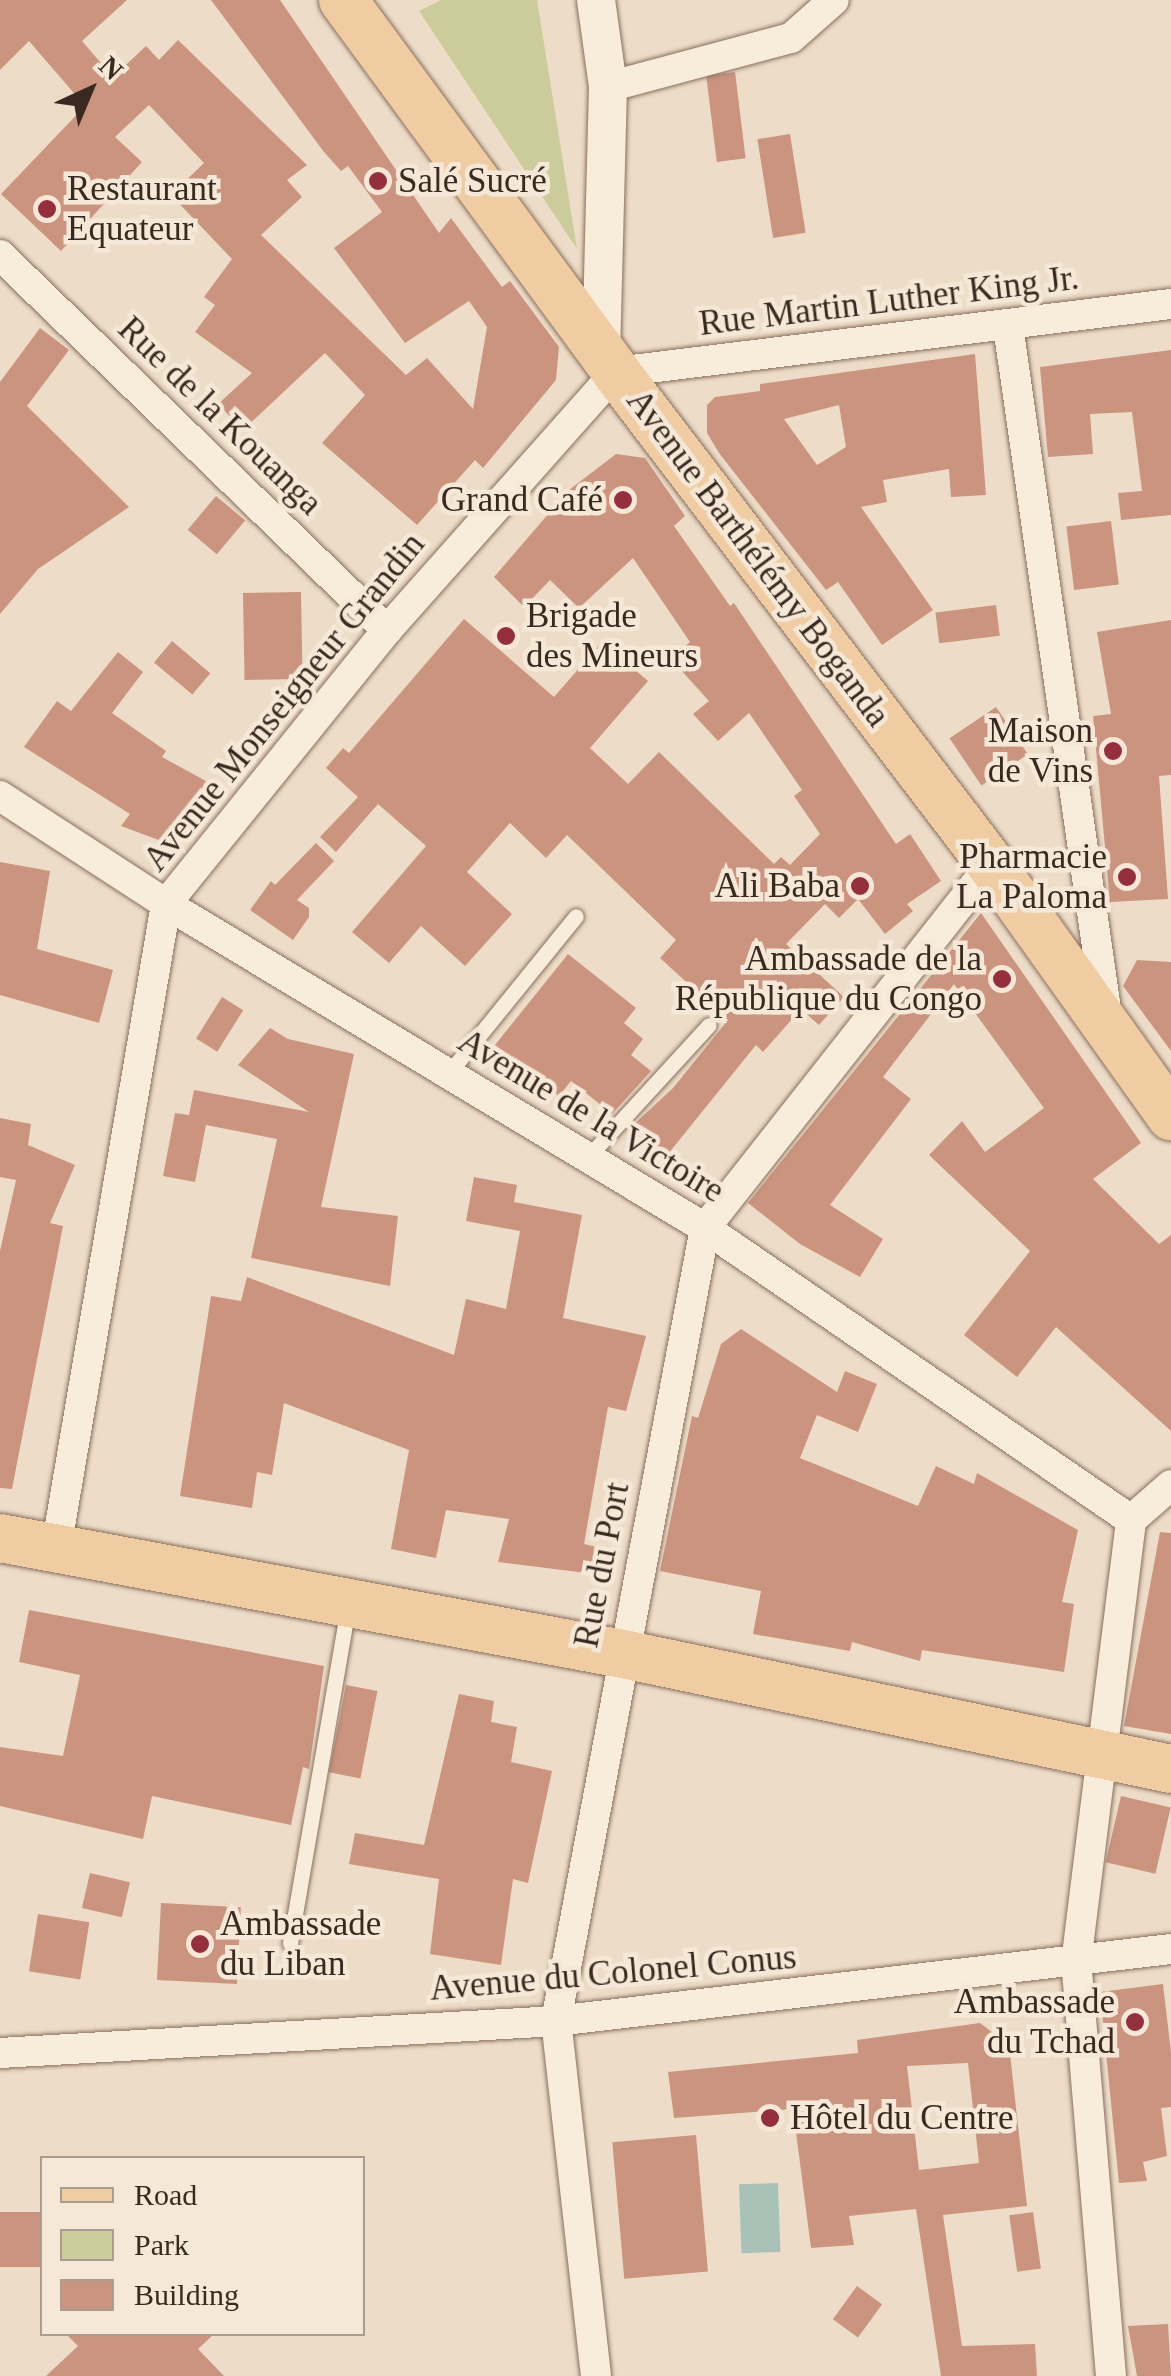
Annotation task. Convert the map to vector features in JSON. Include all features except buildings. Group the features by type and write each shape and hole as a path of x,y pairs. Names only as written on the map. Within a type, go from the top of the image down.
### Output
{"main road":[{"name":"Avenue Barthélémy Boganda","path":"344,0 608,362 991,864 1171,1116"},
{"path":"0,1538 623,1654 1171,1768"}],"street":[{"path":"596,0 608,87 608,362"},
{"path":"608,87 790,38 834,0"},
{"name":"Rue de la Kouanga","path":"0,256 387,630"},
{"name":"Rue Martin Luther King Jr.","path":"608,362 1008,326 1171,304"},
{"path":"1008,326 1109,1032"},
{"name":"Avenue Monseigneur Grandin","path":"56,1549 166,904 608,362"},
{"name":"Avenue de la Victoire","path":"0,796 166,904 705,1228 1131,1520"},
{"name":"Rue du Port","path":"596,2376 556,2020 705,1228 991,864"},
{"path":"1111,2376 1076,1963 1131,1520 1171,1485"},
{"name":"Avenue du Colonel Conus","path":"0,2053 556,2020 1076,1963 1171,1949"}],"lane":[{"path":"448,1074 576,916"},
{"path":"587,1158 709,1025"},
{"path":"290,1943 349,1603"}],"green space":[{"path":"441,0 537,0 577,249 419,11"}],"shaded area":[{"path":"778,2183 780,2252 741,2253 739,2184"}],"place":[{"name":"Salé Sucré","path":"378,181"},
{"name":"Restaurant Equateur","path":"47,209"},
{"name":"Grand Café","path":"623,500"},
{"name":"Brigade des Mineurs","path":"506,636"},
{"name":"Maison de Vins","path":"1113,751"},
{"name":"Pharmacie La Paloma","path":"1127,877"},
{"name":"Ali Baba","path":"860,886"},
{"name":"Ambassade de la République du Congo","path":"1002,979"},
{"name":"Ambassade du Liban","path":"200,1944"},
{"name":"Ambassade du Tchad","path":"1135,2022"},
{"name":"Hôtel du Centre","path":"770,2118"}]}
